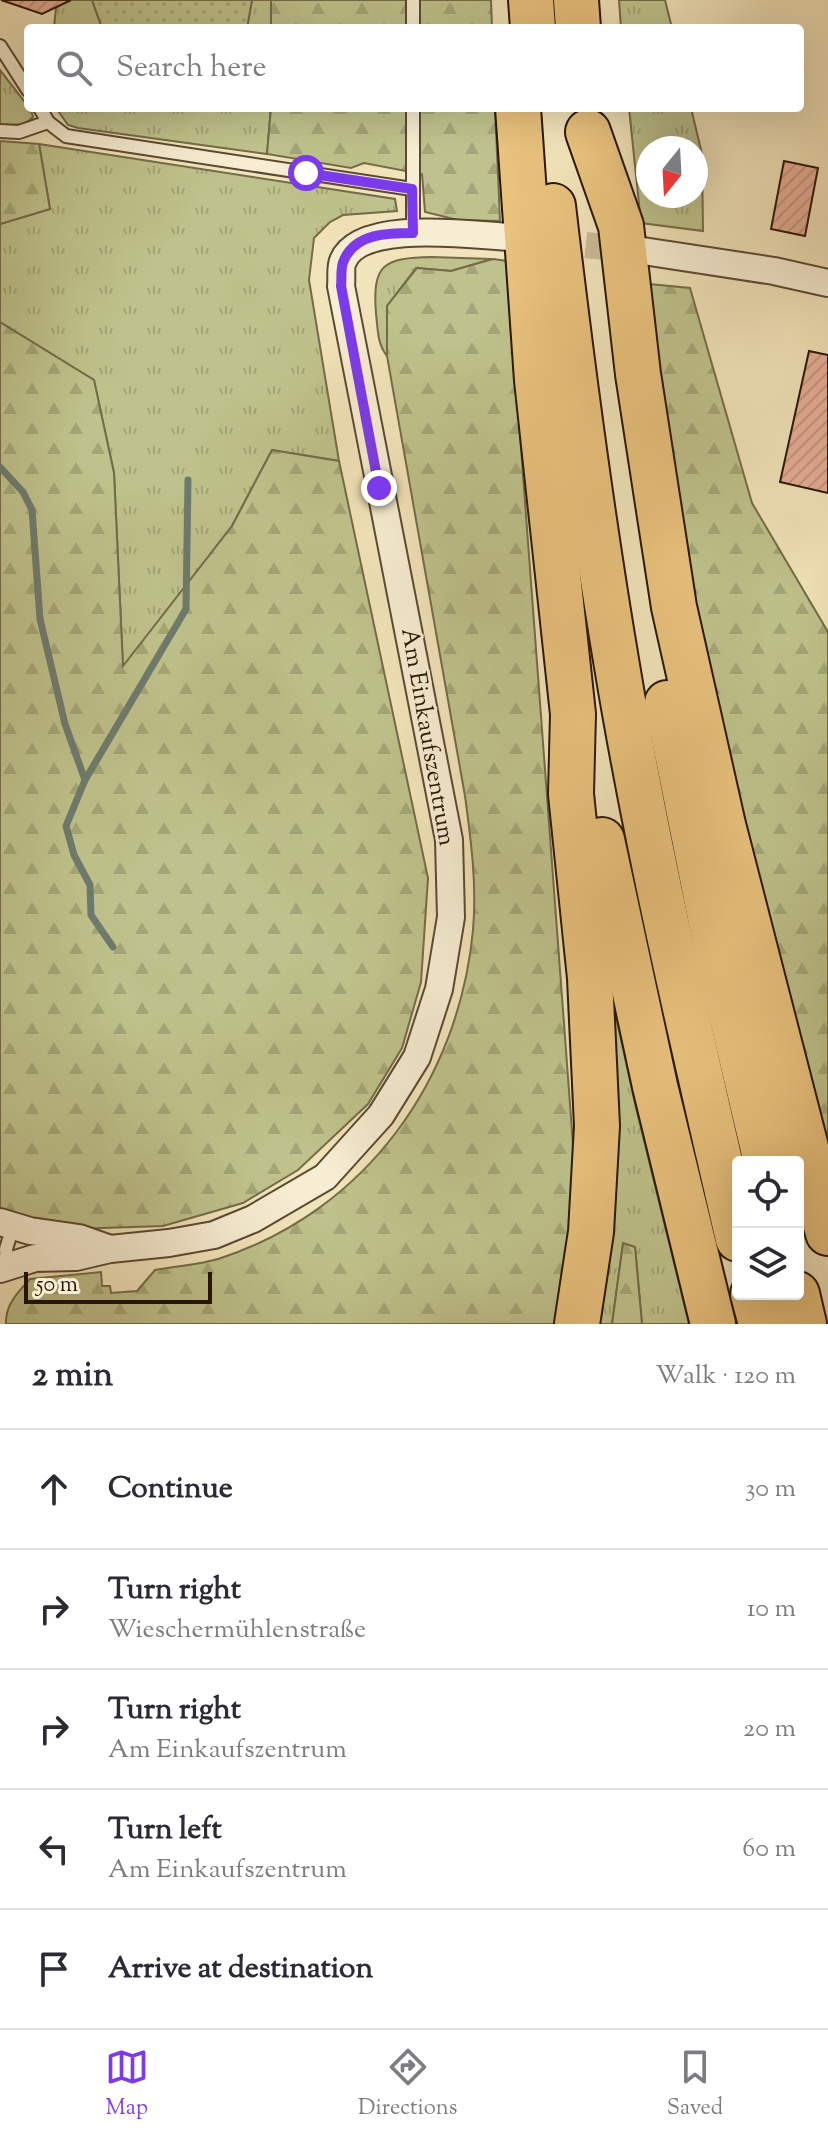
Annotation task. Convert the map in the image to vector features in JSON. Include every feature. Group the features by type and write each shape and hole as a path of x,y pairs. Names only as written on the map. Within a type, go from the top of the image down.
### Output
{"highway":[{"path":"510,0 512,24"},
{"path":"531,0 533,24"},
{"path":"576,0 578,24"},
{"path":"518,112 537,380 573,714 571,794 590,978 597,1126 591,1232 577,1324"},
{"path":"541,112 569,347 616,665 674,959 735,1228"},
{"path":"587,120 616,379 651,616 720,967 765,1156"},
{"path":"587,120 621,226 638,374 674,607 723,825 828,1233"},
{"path":"573,714 593,789 610,883 655,1086 713,1324"},
{"path":"755,1300 761,1324"},
{"path":"798,1300 804,1324"}],"street":[{"name":"Am Einkaufszentrum","path":"4,1246 35,1258 122,1253 214,1235 253,1219 325,1177 381,1115 417,1057 439,989 451,917 449,840 341,286 343,261 361,241 385,233 510,237"},
{"path":"643,251 774,271 828,283"},
{"name":"Am Einkaufszentrum","path":"4,1246 30,1231 79,1238 122,1253"}],"lane":[{"path":"413,0 413,24"},
{"path":"0,46 24,84"},
{"path":"42,112 48,122 66,136 412,189"},
{"path":"413,112 413,233"},
{"path":"0,131 19,132 48,122"}],"green space":[{"path":"71,0 92,0 101,24 54,24 56,7"},
{"path":"92,0 252,0 248,24 101,24"},
{"path":"252,0 271,0 271,24 248,24"},
{"path":"271,0 491,0 492,24 271,24"},
{"path":"619,0 665,0 671,24 621,24"},
{"path":"0,70 24,101 24,112 32,112 33,117 18,125 0,125"},
{"path":"59,112 271,112 267,154 68,125"},
{"path":"271,112 495,112 500,221 458,220 425,212 422,174 364,163 351,168 267,154"},
{"path":"629,112 692,112 698,136 636,136 636,175"},
{"path":"0,141 39,144 50,209 0,224"},
{"path":"39,144 395,199 397,211 343,215 330,222 314,238 309,280 339,461 272,450 232,526 123,667 114,473 94,381 0,322 0,224 50,209"},
{"path":"639,208 703,208 703,231 641,223"},
{"path":"432,257 492,259 451,271 416,268 387,306 387,356 380,341 376,314 379,274 392,262"},
{"path":"493,259 507,261 575,1171 562,1324 6,1324 10,1305 30,1279 101,1272 102,1286 110,1286 111,1293 137,1291 155,1270 221,1258 273,1236 320,1208 361,1173 396,1132 425,1087 448,1038 464,985 473,930 473,863 465,796 387,356 387,306 417,268 451,271"},
{"path":"639,283 690,288 752,503 828,632 828,1143 703,666"},
{"path":"0,322 94,380 114,473 123,666 232,526 272,450 339,461 428,878 421,982 402,1048 368,1104 298,1170 243,1203 163,1226 72,1229 0,1212"},
{"path":"593,912 636,1108 689,1324 642,1324 635,1247 623,1244 612,1324 597,1324 604,1293 612,1203"},
{"path":"623,1243 635,1247 642,1324 612,1324"}],"building":[{"path":"1,0 71,0 42,14"},
{"path":"784,161 818,168 805,236 771,229"},
{"path":"809,351 828,355 828,493 780,482"}],"waterway":[{"path":"0,467 23,492 32,510 40,619 65,724 85,780"},
{"path":"113,947 91,915 90,885 74,855 66,826 85,780 186,609 188,480"}],"tunnel":[{"path":"547,241 635,250"}],"route":[{"path":"306,173 412,189 413,233 385,233 361,241 343,261 341,286 379,488"}]}
